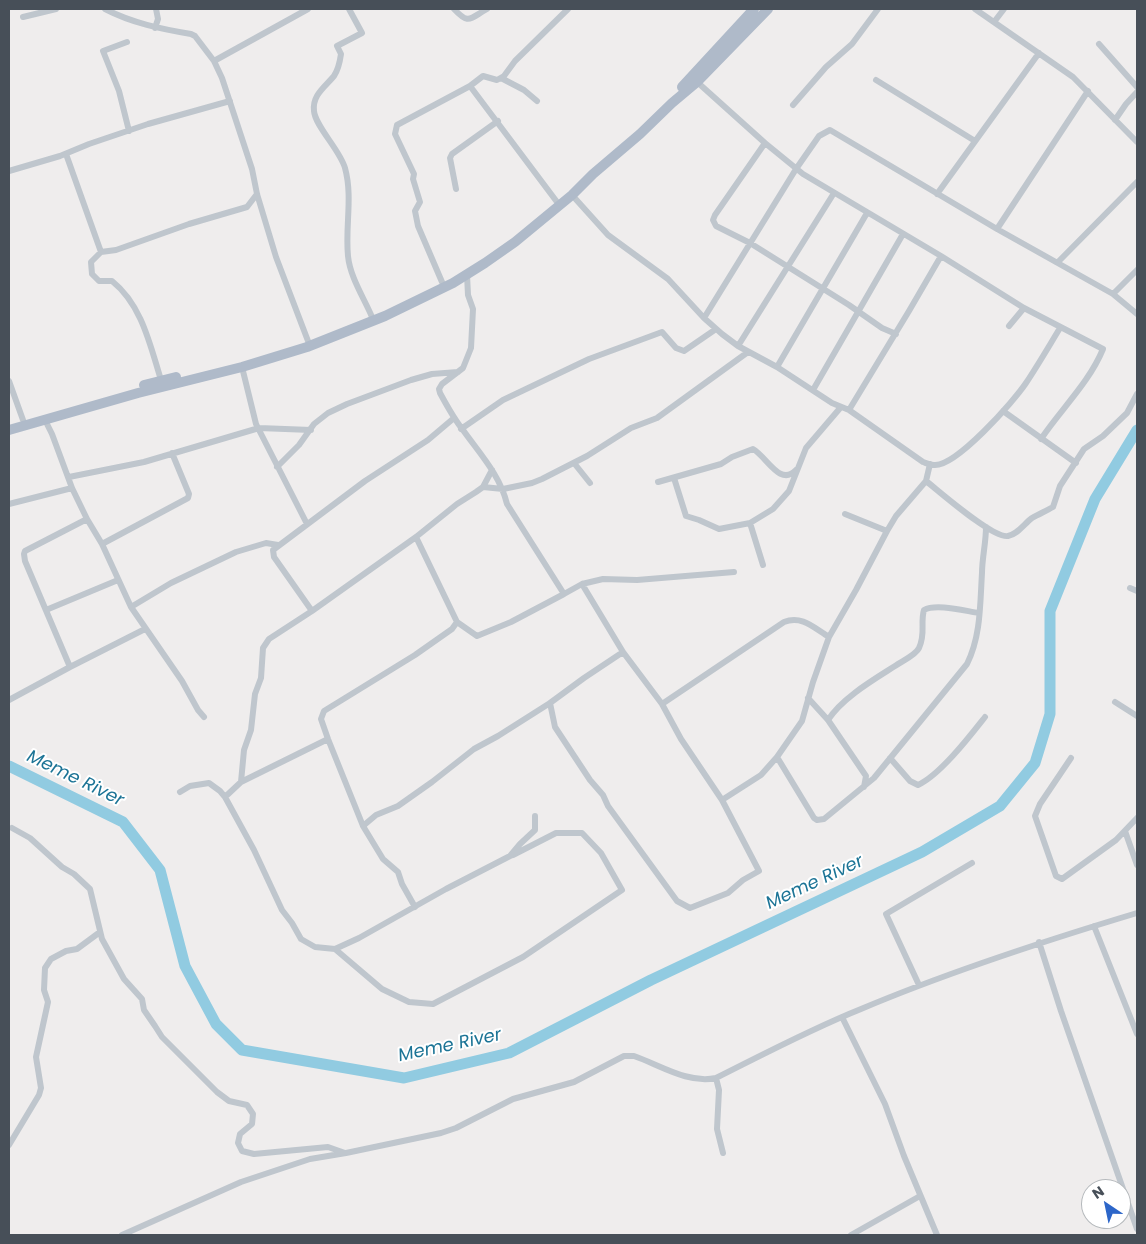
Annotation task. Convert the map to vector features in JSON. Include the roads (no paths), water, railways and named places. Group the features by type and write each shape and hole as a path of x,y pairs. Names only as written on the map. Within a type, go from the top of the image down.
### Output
{"main road":[{"path":"9,430 307,347 404,308 467,275 515,242 572,195 593,174 640,134 693,80 754,9"},
{"path":"9,424 161,380 247,359 308,341 372,317 442,282 484,259 511,241 637,133 768,9"}],"street":[{"path":"23,18 56,9"},
{"path":"105,9 124,19 155,28 191,34 195,36 214,61 230,101 252,169 257,194 276,258 308,341"},
{"path":"155,28 158,19 156,9"},
{"path":"214,61 308,9"},
{"path":"349,9 362,32 337,46 341,54 336,70 334,75 321,88 315,101 314,110 316,118 345,168 348,206 348,258 351,270 372,317"},
{"path":"454,9 463,19 469,20 487,9"},
{"path":"442,282 418,226 415,211 420,202 413,179 414,174 395,134 397,125 470,86 483,76 497,80 501,78 515,61 568,9"},
{"path":"793,105 826,67 852,44 878,9"},
{"path":"976,9 1061,67 1088,91 1137,142"},
{"path":"994,22 1004,9"},
{"path":"127,42 103,51 119,91 130,130"},
{"path":"1099,44 1137,87"},
{"path":"937,194 1038,53"},
{"path":"501,78 524,90 537,101"},
{"path":"693,80 796,169 834,194 1024,308 1103,350 1070,400 1041,439"},
{"path":"876,80 975,141"},
{"path":"470,86 557,202"},
{"path":"997,229 1088,91"},
{"path":"1115,120 1137,92"},
{"path":"9,171 34,165 130,130 190,111 230,101"},
{"path":"456,189 450,158 452,154 498,121"},
{"path":"704,318 796,169 819,136 830,130 997,229 1113,294 1137,314"},
{"path":"765,143 715,215 713,220 716,226 750,244 882,328 896,334"},
{"path":"66,154 101,252"},
{"path":"1058,262 1137,182"},
{"path":"161,380 142,321 123,289 112,280 99,281 92,274 91,262 101,252 116,250 172,229 246,207 257,194"},
{"path":"738,346 834,194"},
{"path":"572,195 608,235 668,279 704,318 738,346 777,367 832,403 849,410 923,462 930,464 946,462 956,456 1003,411 1025,384 1060,328"},
{"path":"777,367 868,213"},
{"path":"813,390 903,234"},
{"path":"849,410 896,334 940,256"},
{"path":"1113,294 1137,270"},
{"path":"467,275 468,295 473,309 472,348 460,372 442,384 439,389 440,394 461,429 504,489 508,504 564,594"},
{"path":"1009,326 1024,308"},
{"path":"461,429 503,400 589,359 662,332 676,348 684,351 716,329"},
{"path":"483,487 504,489 532,483 574,463 631,428 657,418 748,352"},
{"path":"242,366 254,418 307,524"},
{"path":"278,467 293,452 310,430 328,413 354,401 411,380 432,374 460,372"},
{"path":"9,381 23,420"},
{"path":"926,481 986,527 1004,536 1009,536 1031,519 1052,507 1060,486 1084,449 1103,436 1127,413 1137,394"},
{"path":"674,478 686,516 719,529 750,523 773,509 789,491 806,448 841,406"},
{"path":"1003,411 1076,463"},
{"path":"312,611 274,557 273,550 366,481 428,440 454,418"},
{"path":"45,420 72,488 102,544 131,607 182,681 204,717"},
{"path":"69,478 144,462 259,428 310,430"},
{"path":"658,482 721,464 732,457 753,449 783,476 788,476 797,469"},
{"path":"102,544 188,498 189,494 172,453"},
{"path":"574,463 590,483"},
{"path":"722,800 761,775 777,757 802,721 829,637 896,516 926,481 930,464"},
{"path":"241,782 244,750 251,730 255,694 261,678 263,648 269,639 312,611 416,537 457,504 483,487 492,470"},
{"path":"9,504 72,488"},
{"path":"845,514 887,531"},
{"path":"70,667 25,561 24,554 25,551 87,519"},
{"path":"750,523 763,565"},
{"path":"777,757 817,820 824,819 874,778 967,664 972,653 977,636 981,602 986,527"},
{"path":"416,537 457,622 477,636 511,622 582,584 603,579 637,580 734,572"},
{"path":"131,607 171,584 236,552 266,542 278,545"},
{"path":"46,610 118,580"},
{"path":"550,703 555,727 590,780 603,795 608,806 677,901 690,908 728,893 743,880 759,871 722,800 682,739 662,704 623,652 582,584"},
{"path":"1130,588 1137,592"},
{"path":"828,720 835,709 918,650 924,636 924,610 929,607 941,607 979,613"},
{"path":"662,704 784,622 795,619 802,620 829,637"},
{"path":"415,906 402,884 398,872 383,859 363,826 321,718 324,711 415,656 452,629 457,622"},
{"path":"9,700 145,629"},
{"path":"363,826 376,815 398,806 432,782 474,748 498,736 550,703 623,652"},
{"path":"808,698 828,720 866,776 874,778"},
{"path":"1115,702 1137,716"},
{"path":"890,758 910,781 918,785 949,760 985,717"},
{"path":"225,797 241,782 328,739"},
{"path":"1071,758 1040,804 1035,816 1056,876 1062,879 1094,857 1116,840 1137,818"},
{"path":"864,787 866,776"},
{"path":"180,792 190,786 209,784 220,791 254,850 282,910 301,939 315,947 335,949 446,889 556,833 582,833 601,853 622,890 523,957 433,1004 409,1002 382,989 335,949"},
{"path":"510,856 535,830 535,816"},
{"path":"12,828 30,838 90,889 102,939 124,980 142,999 148,1016 162,1037 217,1092 229,1101 247,1105 253,1114 252,1124 240,1134 238,1143 242,1151 254,1154 328,1147 346,1153"},
{"path":"1125,831 1137,865"},
{"path":"919,985 886,914 972,863"},
{"path":"122,1235 241,1182 310,1159 441,1133 456,1128 513,1099 574,1082 624,1056 634,1056 692,1079 709,1080 716,1078 842,1017 919,985 1039,942 1137,913"},
{"path":"1094,926 1137,1034"},
{"path":"9,1145 39,1095 41,1088 36,1057 48,1002 44,990 44,968 51,959 66,951 77,949 100,932"},
{"path":"1039,942 1137,1230"},
{"path":"842,1017 885,1104 904,1156 937,1235"},
{"path":"716,1078 719,1090 717,1129 723,1153"},
{"path":"851,1235 920,1196"}],"waterway":[{"name":"Meme River","path":"9,766 123,822 160,870 185,966 216,1024 242,1050 404,1078 509,1053 651,980 922,852 1000,806 1035,763 1050,714 1050,611 1095,499 1137,430"}]}
